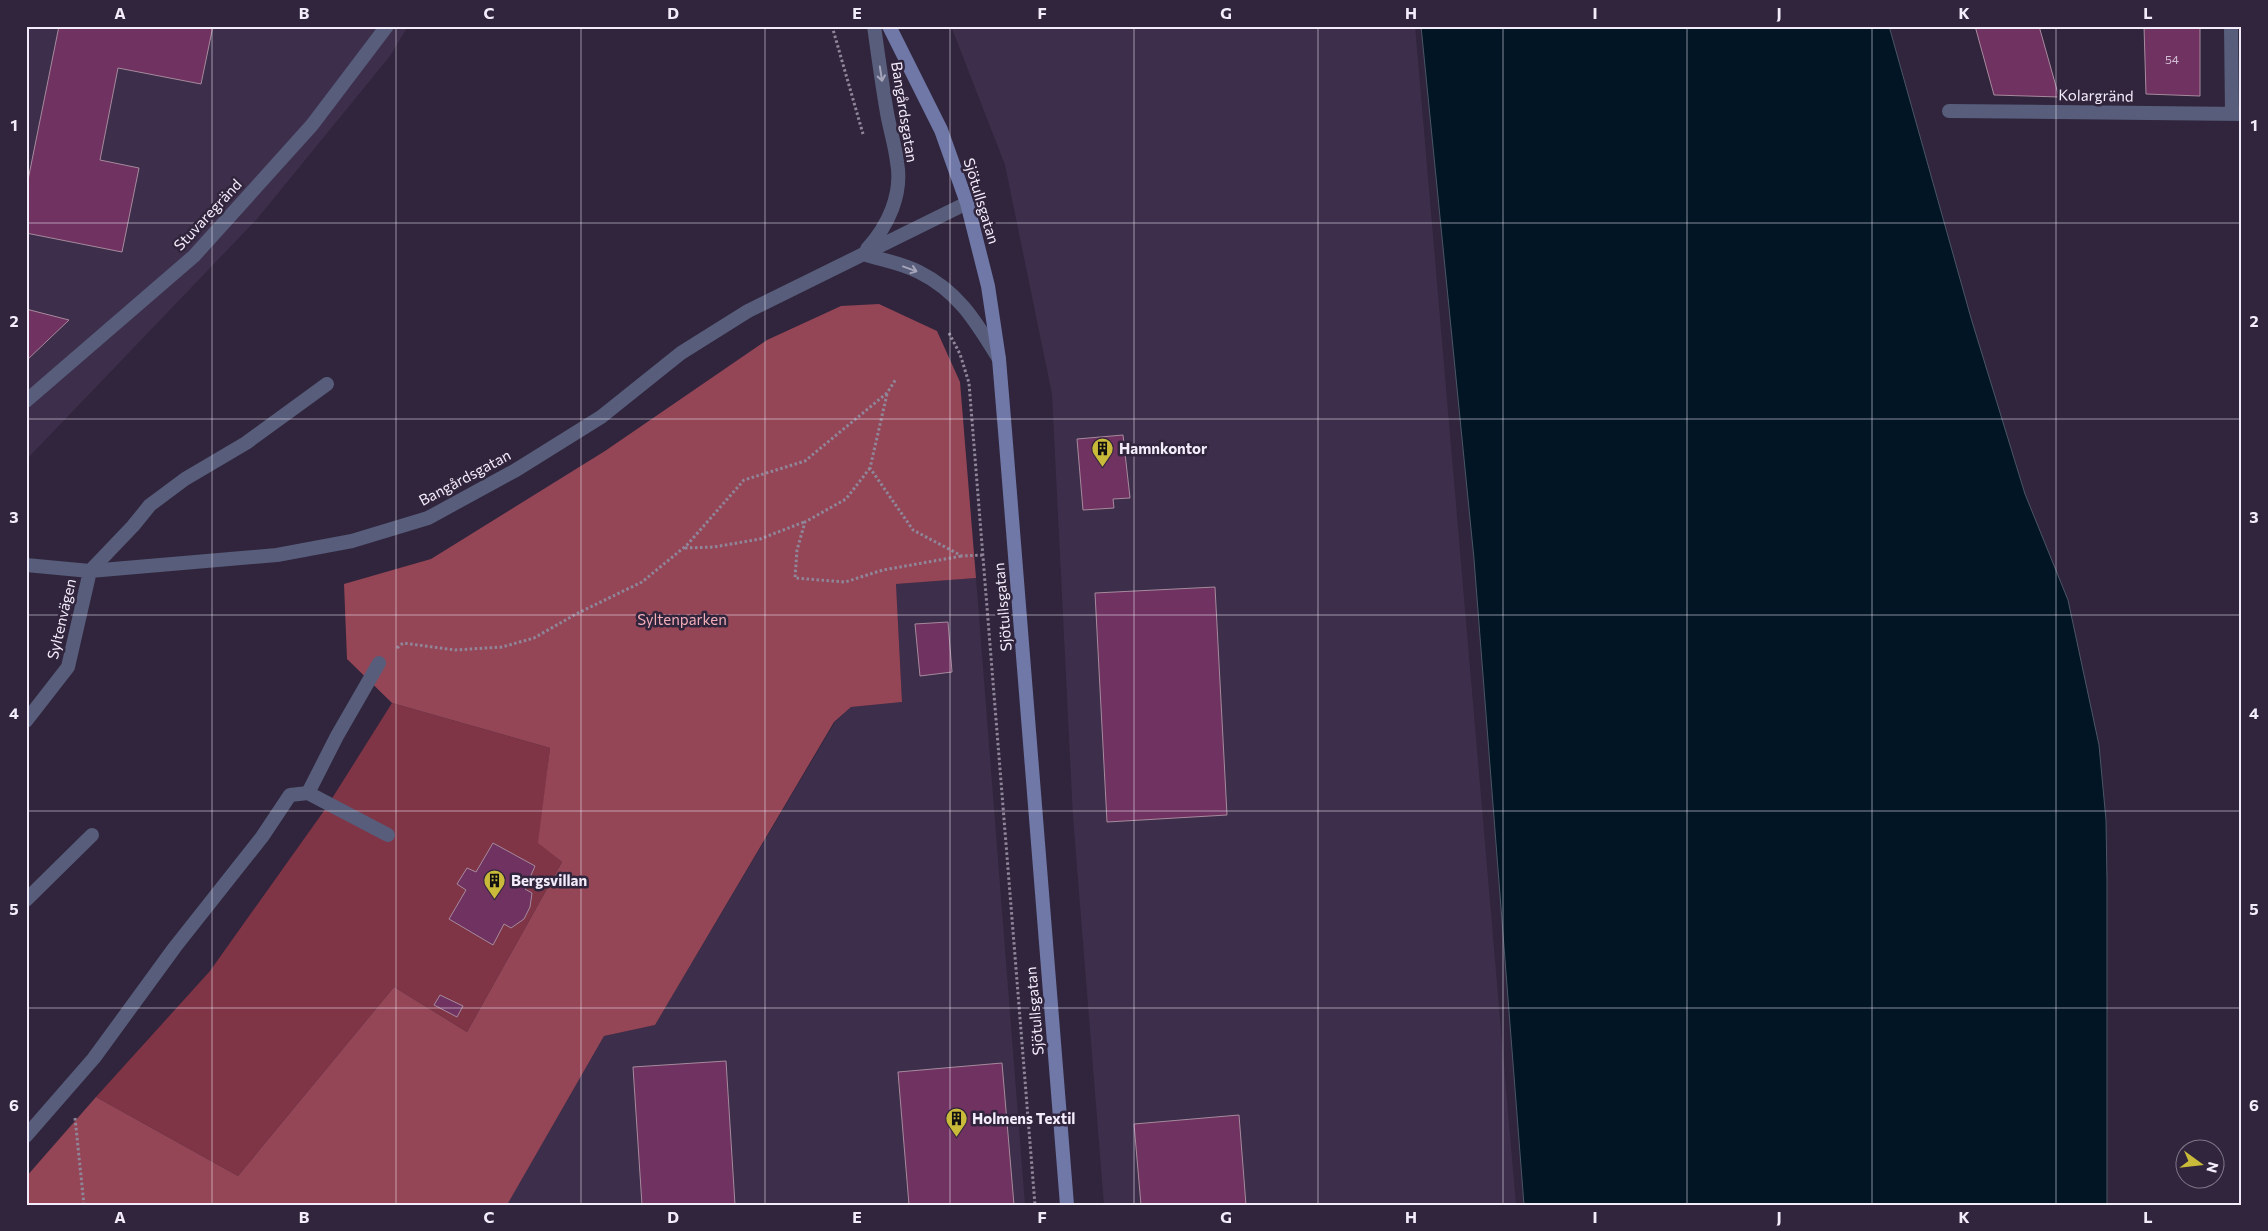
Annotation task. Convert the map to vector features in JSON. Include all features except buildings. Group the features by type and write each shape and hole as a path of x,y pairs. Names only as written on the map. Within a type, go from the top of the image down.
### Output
{"main road":[{"name":"Sjötullsgatan","path":"889,26 941,130 967,203 988,286 998,359 1067,1205"}],"street":[{"name":"Stuvaregränd","path":"26,401 194,256 312,125 387,26"},
{"name":"Bangårdsgatan","path":"864,254 878,237 890,215 898,188 898,164 888,116 874,26"},
{"path":"2231,26 2237,114"},
{"name":"Kolargränd","path":"1949,111 2237,114"},
{"name":"Bangårdsgatan","path":"26,565 90,571 277,555 352,541 428,518 516,470 601,417 682,352 748,311 967,203"},
{"path":"864,254 919,272 954,295 974,319 998,359"},
{"path":"90,571 133,526 150,505 185,479 246,443 327,384"},
{"name":"Syltenvägen","path":"26,721 68,667 90,571"},
{"path":"308,793 337,736 379,663"},
{"path":"26,1136 94,1058 176,947 262,836 290,795 308,793 388,835"},
{"path":"26,900 92,835"}],"path":[{"path":"832,26 865,141"},
{"path":"948,331 960,354 969,382 1035,1205"},
{"path":"379,663 403,643 455,650 502,647 534,638 576,614 642,582 683,548 744,480 805,461 887,393 896,379"},
{"path":"683,548 714,547 760,539 805,522 846,499 870,468 887,393"},
{"path":"870,468 913,530 962,556"},
{"path":"805,522 797,550 795,578 845,582 883,570 962,556 983,555"},
{"path":"73,1083 80,1180 84,1205"}],"shaded area":[{"path":"26,26 408,26 390,56 257,219 26,460"},
{"path":"951,26 1415,26 1516,1205 1104,1205 1073,817 1052,394 1005,165"},
{"path":"976,578 1025,1205 507,1205 604,1036 655,1025 835,722 851,707 902,702 896,584"},
{"path":"392,703 550,748 539,843 562,862 467,1032 394,987 238,1176 96,1097 210,971 326,808"}],"green space":[{"name":"Syltenparken","path":"879,304 937,331 960,382 976,578 896,584 902,702 851,707 834,722 655,1025 604,1036 507,1205 26,1205 26,1177 96,1097 238,1176 394,987 467,1032 562,862 538,843 550,748 392,703 347,659 344,584 431,559 605,451 767,340 841,306"}],"water":[{"path":"1421,26 1889,26 1971,318 2025,494 2068,600 2099,745 2106,820 2107,1205 1524,1205 1474,559"}],"place":[{"name":"Hamnkontor","path":"1103,468"},
{"name":"Bergsvillan","path":"495,900"},
{"name":"Holmens Textil","path":"956,1138"}]}
